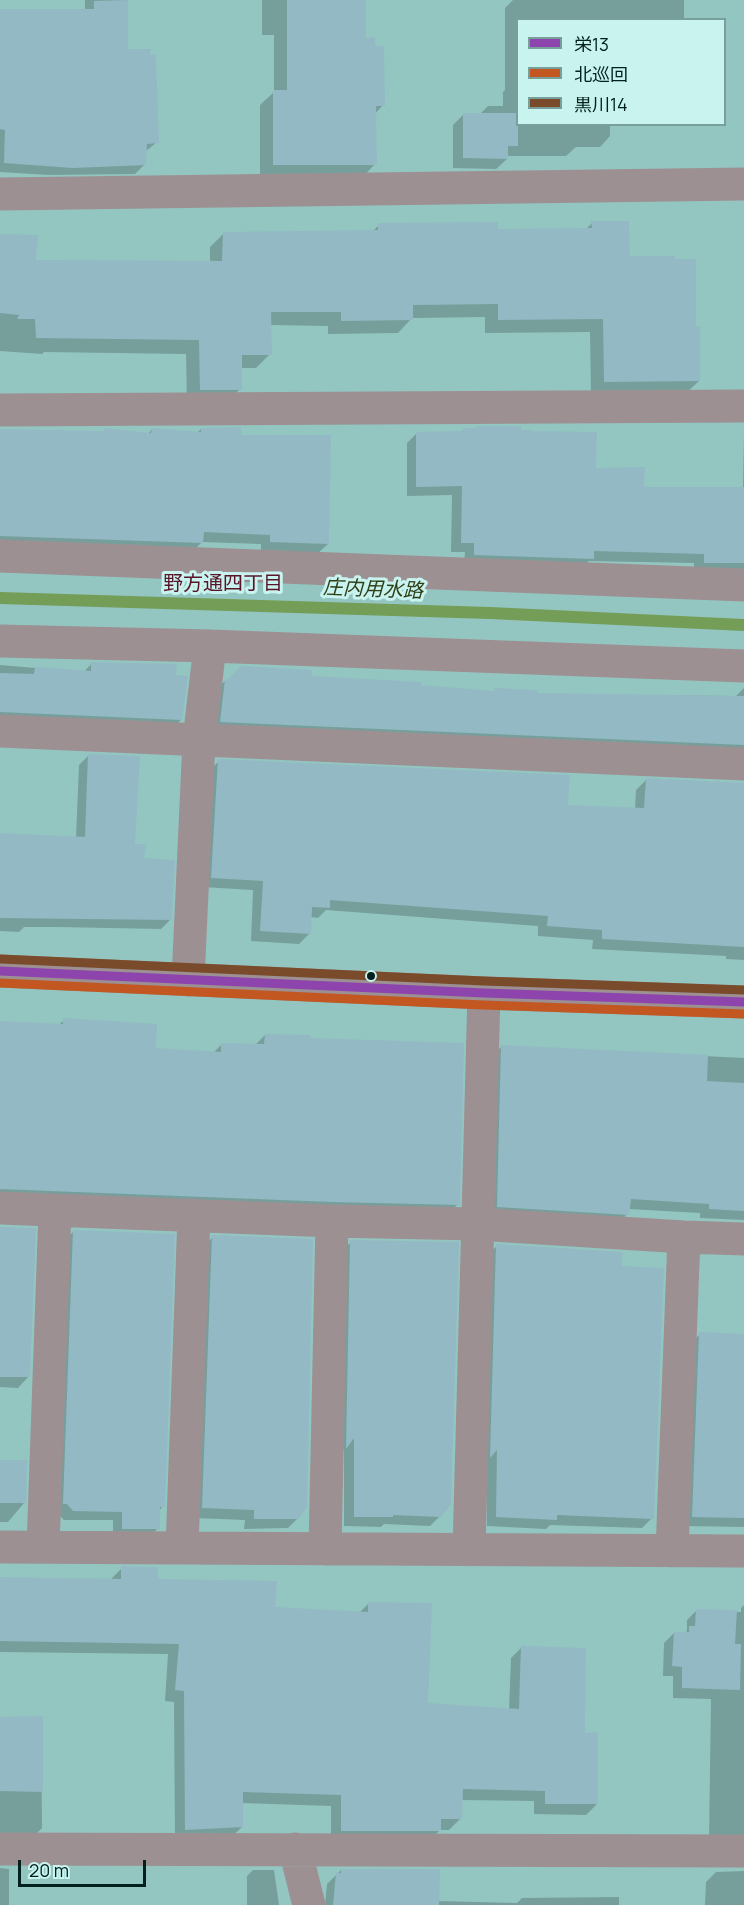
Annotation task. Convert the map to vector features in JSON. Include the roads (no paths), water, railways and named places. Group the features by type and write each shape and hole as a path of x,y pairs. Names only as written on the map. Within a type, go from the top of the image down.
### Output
{"street":[{"path":"0,194 744,184"},
{"path":"0,410 744,406"},
{"path":"0,556 744,585"},
{"path":"0,641 210,646 744,666"},
{"path":"189,980 200,740 210,646"},
{"path":"0,731 744,764"},
{"path":"0,971 484,993 744,1002"},
{"path":"469,1550 484,993"},
{"path":"0,1208 332,1221 476,1224 744,1239"},
{"path":"43,1547 54,1210"},
{"path":"182,1548 194,1215"},
{"path":"325,1549 332,1221"},
{"path":"672,1551 684,1237"},
{"path":"0,1547 744,1551"},
{"path":"0,1849 744,1851"},
{"path":"295,1850 309,1905"}],"waterway":[{"name":"庄内用水路","path":"0,598 490,613 744,625"}],"district":[{"name":"野方通四丁目","path":"223,584"}]}
